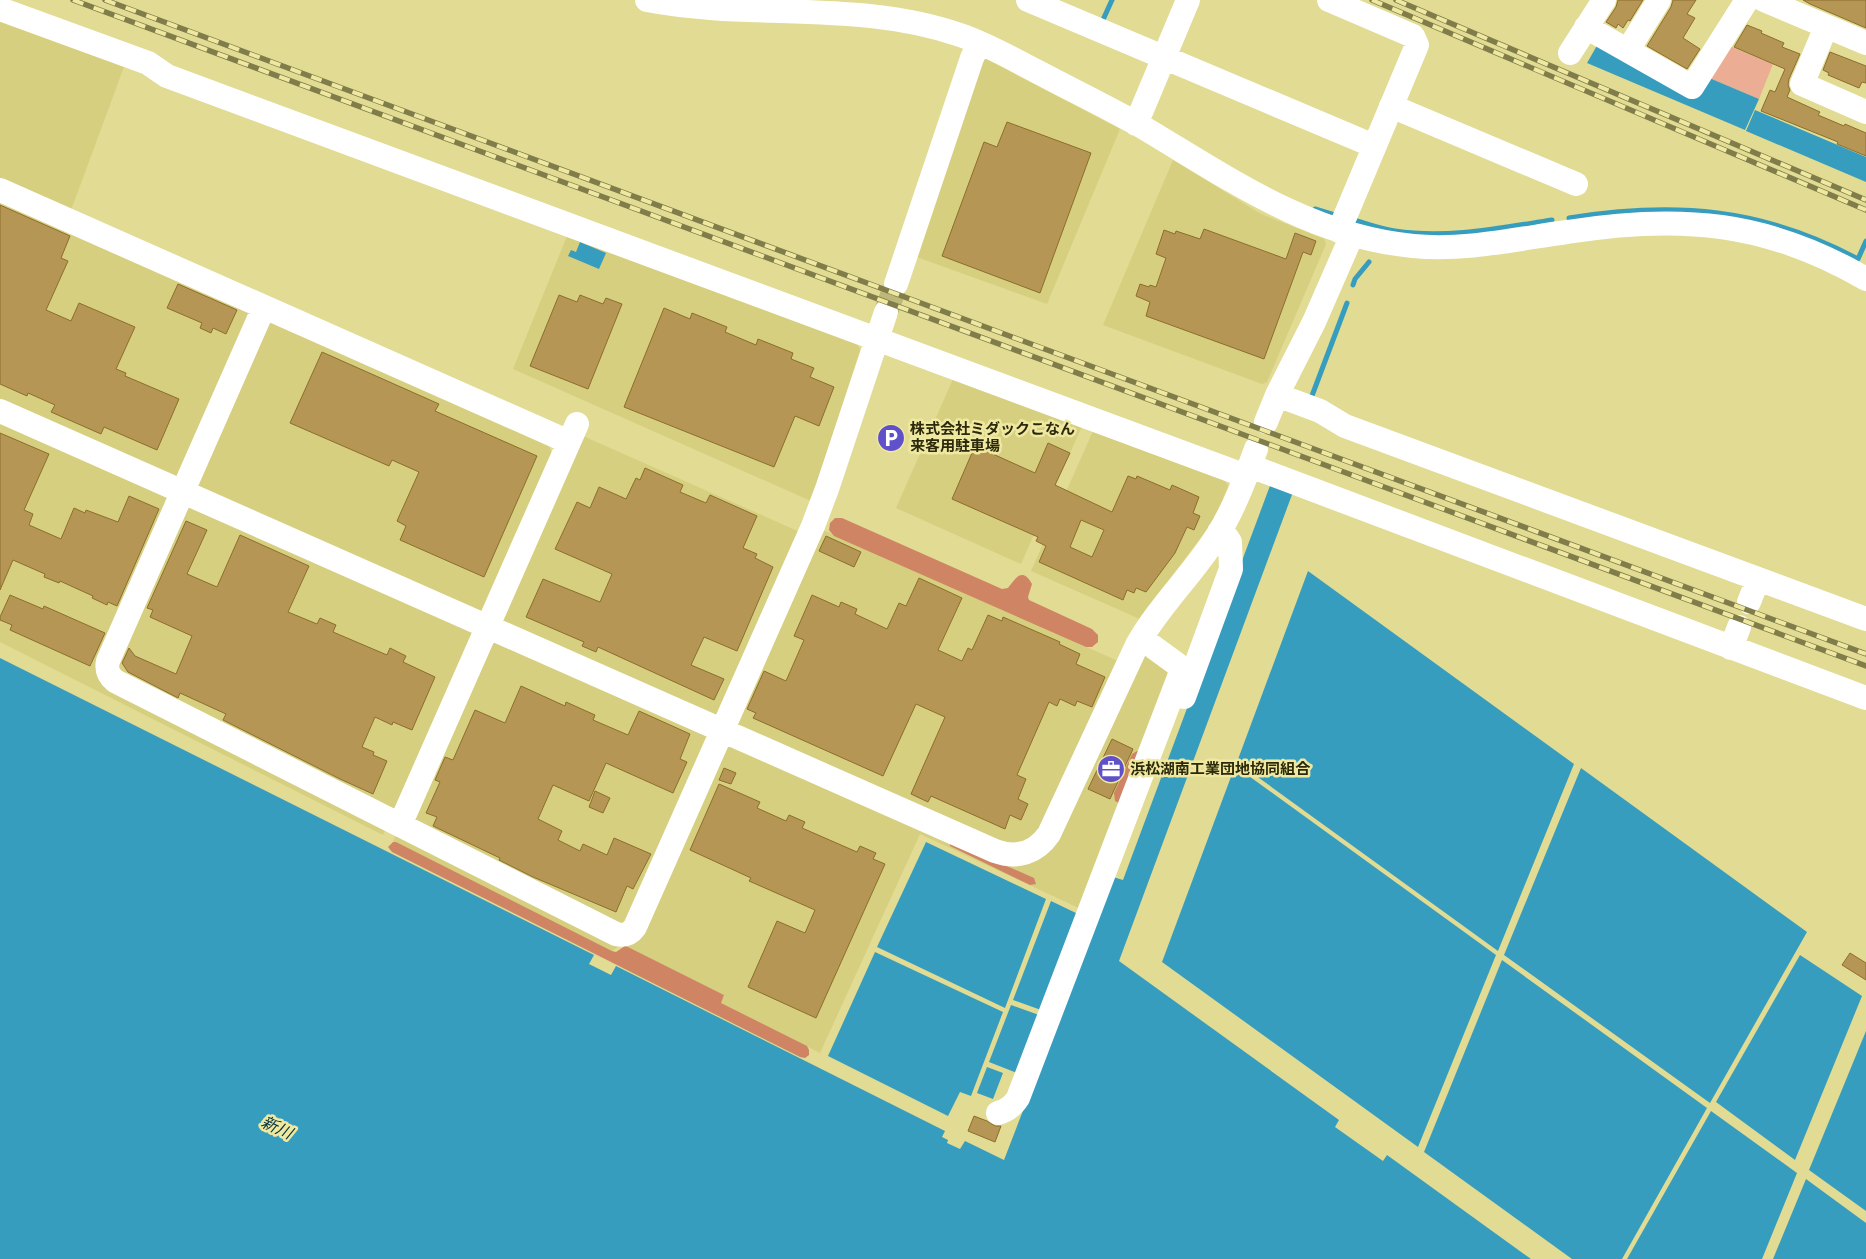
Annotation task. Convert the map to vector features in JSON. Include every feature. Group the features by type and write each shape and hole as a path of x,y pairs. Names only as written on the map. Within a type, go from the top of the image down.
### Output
{"street":[{"path":"647,0 719,8 860,14 930,25 979,43 1136,124 1267,202 1346,233 1402,245 1453,247 1482,245 1613,225 1664,222 1703,224 1751,232 1798,246 1866,278"},
{"path":"1028,0 1374,146"},
{"path":"1136,124 1188,0"},
{"path":"1266,422 1277,395 1314,322 1346,233 1374,146 1416,45 1413,36 1329,0"},
{"path":"1570,52 1604,0"},
{"path":"1628,50 1659,0"},
{"path":"1586,27 1692,87 1746,0"},
{"path":"1764,0 1866,43"},
{"path":"0,9 148,63 167,76 876,338 1251,464 1735,638 1866,698"},
{"path":"1826,27 1802,84 1866,112"},
{"path":"896,284 972,58 979,43"},
{"path":"1391,106 1576,184"},
{"path":"0,190 264,307 573,433 400,825"},
{"path":"264,307 108,661 106,668 109,676 115,681 400,825 616,934 624,936 631,933 635,927 820,507 886,312"},
{"path":"1277,395 1320,411 1345,426 1866,619"},
{"path":"0,411 995,850 1012,855 1021,854 1037,847 1049,834 1141,638 1219,532 1238,497 1251,464"},
{"path":"1126,853 1229,578 1231,548 1228,539 1219,532"},
{"path":"1749,602 1758,579"},
{"path":"998,1113 1007,1110 1018,1098 1179,677 1178,665 1141,638"}],"shaded area":[{"path":"0,18 125,64 70,213 0,182"},
{"path":"1727,45 1773,64 1759,99 1707,77"},
{"path":"986,59 1120,129 1047,304 914,256 980,62"},
{"path":"1173,160 1261,214 1324,239 1326,244 1267,382 1262,384 1103,325"},
{"path":"0,198 546,439 552,454 383,835 0,642"},
{"path":"567,236 857,343 860,350 811,501 513,369"},
{"path":"953,379 1082,426 1021,564 896,508"},
{"path":"1093,431 1225,480 1228,486 1216,517 1140,619 1031,571"},
{"path":"583,436 818,540 823,530 1136,669 1146,649 1176,669 1083,910 920,834 820,1053 720,1003 724,995 622,944 612,951 393,841"},
{"path":"835,518 842,518 1002,589 1008,588 1019,576 1025,576 1032,584 1028,597 1029,600 1092,629 1098,635 1098,642 1092,647 1086,647 834,536 829,530 830,523"},
{"path":"1137,751 1140,753 1119,803 1115,801 1114,793 1132,754"},
{"path":"393,842 612,951 616,952 625,946 628,947 724,995 721,1003 807,1046 809,1055 805,1058 800,1057 392,852 388,847"},
{"path":"955,843 1034,878 1036,884 1030,885 950,846 950,844"}],"water":[{"path":"1599,42 1694,97 1707,77 1759,99 1745,130 1587,63"},
{"path":"1755,110 1866,157 1866,182 1746,131"},
{"path":"580,242 606,253 599,269 568,256 571,250 576,252"},
{"name":"新川","path":"1271,483 1293,492 1119,961 1339,1120 1335,1127 1383,1161 1387,1155 1531,1259 0,1259 0,658 594,955 589,964 611,975 616,966 945,1131 942,1137 948,1140 947,1143 960,1149 965,1141 1004,1160 1113,877 1123,880"},
{"path":"1308,571 1574,764 1498,951 1237,762"},
{"path":"1235,766 1496,955 1418,1147 1162,962"},
{"path":"1581,768 1807,932 1710,1103 1504,955"},
{"path":"926,842 1046,899 1005,1008 877,947"},
{"path":"1051,901 1078,914 1041,1010 1013,1000"},
{"path":"875,952 1003,1012 971,1096 960,1092 948,1116 828,1056"},
{"path":"1800,955 1862,996 1795,1160 1716,1102"},
{"path":"1502,960 1707,1108 1622,1259 1572,1259 1424,1152"},
{"path":"1011,1005 1039,1015 1017,1073 989,1062"},
{"path":"1866,1031 1866,1211 1809,1170"},
{"path":"987,1067 1003,1073 993,1099 977,1093"},
{"path":"1711,1111 1797,1173 1762,1259 1627,1259"},
{"path":"1806,1179 1866,1223 1866,1259 1773,1259"}],"building":[{"path":"1618,0 1643,0 1630,21 1628,20 1623,28 1618,24 1616,28 1606,22 1616,7"},
{"path":"1673,0 1696,0 1687,14 1695,18 1683,38 1700,49 1687,69 1647,46 1671,7"},
{"path":"1803,0 1866,0 1866,28 1810,4"},
{"path":"1747,25 1784,43 1782,47 1800,54 1789,79 1788,85 1790,90 1787,97 1820,112 1818,115 1866,133 1866,156 1837,144 1838,142 1761,111 1770,90 1775,92 1785,69 1734,47"},
{"path":"1830,52 1866,66 1866,83 1862,82 1859,88 1828,75 1829,73 1823,70"},
{"path":"1007,122 1091,153 1040,293 942,256 984,142 997,147"},
{"path":"0,205 70,236 61,258 68,261 46,310 71,321 79,303 135,327 116,369 126,373 125,376 179,399 157,450 104,427 101,434 51,412 55,405 28,393 27,396 0,384"},
{"path":"1204,229 1286,259 1295,233 1316,241 1311,255 1303,252 1264,359 1146,316 1150,302 1136,296 1140,284 1156,287 1166,258 1156,254 1164,230 1175,234 1176,231 1200,239"},
{"path":"178,284 237,310 226,334 213,328 211,333 200,328 202,323 167,308"},
{"path":"559,295 577,302 580,295 603,304 606,298 622,304 588,389 530,366"},
{"path":"664,308 690,319 692,313 727,327 725,332 756,345 758,339 793,353 791,359 814,368 810,377 834,387 819,426 795,416 774,467 624,407"},
{"path":"322,352 439,404 435,411 537,456 484,577 400,540 406,526 397,521 419,472 392,460 389,466 290,423"},
{"path":"0,433 49,454 24,510 33,514 29,525 61,539 74,508 85,513 86,510 118,522 129,496 159,509 117,606 108,602 107,605 92,598 93,596 60,581 59,583 44,577 45,574 13,560 0,590"},
{"path":"1048,443 1070,453 1055,485 1112,512 1128,476 1136,479 1137,476 1170,490 1172,485 1199,497 1193,513 1200,516 1194,530 1187,527 1175,553 1146,592 1136,588 1134,593 1127,590 1123,600 1039,562 1046,546 1036,541 1038,537 952,499 975,446 1035,473","holes":["1081,520 1104,530 1092,557 1070,547"]},
{"path":"645,468 683,485 680,492 706,503 710,495 757,516 743,548 757,554 755,558 773,567 737,651 704,637 691,665 724,679 714,700 598,647 596,652 582,646 584,642 526,617 543,579 600,602 612,574 555,549 577,502 590,508 599,487 626,499 636,478 640,480"},
{"path":"186,521 207,530 187,574 217,587 240,535 309,566 288,612 317,624 320,618 336,625 333,632 387,655 390,648 406,656 403,662 435,677 412,730 393,722 392,725 375,717 362,747 374,752 373,755 387,761 373,794 223,720 226,714 180,693 178,698 128,672 122,663 129,648 135,656 176,674 192,636 150,617 153,610 147,608"},
{"path":"826,536 861,552 854,567 819,551"},
{"path":"919,578 962,598 938,650 962,661 968,648 972,650 988,615 1002,621 1003,617 1060,642 1059,644 1080,654 1076,664 1105,677 1092,707 1077,701 1075,706 1060,699 1057,706 1049,702 1017,775 1026,779 1018,799 1028,804 1021,820 1010,815 1005,829 931,796 928,802 911,794 945,717 916,704 883,776 753,718 756,713 747,709 764,671 786,681 804,640 794,636 812,595 839,607 841,602 857,609 855,614 887,629 899,603 906,606"},
{"path":"10,595 43,609 44,606 105,633 90,666 10,630 12,625 0,620 0,617"},
{"path":"521,686 565,706 566,702 595,715 593,720 628,735 639,711 690,734 680,759 687,762 673,793 606,763 589,801 553,785 538,819 562,831 558,840 580,851 583,844 607,855 614,838 651,854 633,889 627,886 616,912 533,877 499,860 500,858 433,826 437,817 426,813 440,782 435,780 445,757 453,760 475,710 505,723"},
{"path":"1112,739 1133,749 1110,799 1088,789"},
{"path":"724,768 736,773 731,784 719,780"},
{"path":"719,784 760,802 757,808 786,821 789,815 805,822 802,828 857,852 860,846 876,853 873,859 885,864 816,1018 748,987 777,921 805,933 815,910 749,881 751,878 690,850"},
{"path":"595,791 610,798 603,813 589,807"},
{"path":"1850,953 1866,963 1866,980 1842,965"},
{"path":"974,1116 995,1126 1001,1126 995,1142 968,1131"}],"waterway":[{"path":"1102,22 1112,0"},
{"path":"1315,209 1338,216"},
{"path":"1569,218 1646,210 1718,213 1753,219 1788,229 1823,242 1858,259 1866,241"},
{"path":"1350,219 1389,230 1435,234 1474,232 1552,220"},
{"path":"1353,285 1355,279 1369,262"},
{"path":"1310,401 1347,303"}],"tunnel":[{"path":"886,312 896,284"}],"railway":[{"path":"73,0 1866,666"},
{"path":"105,0 1866,654"},
{"path":"1372,0 1866,210"},
{"path":"1396,0 1866,200"}],"place":[{"name":"株式会社ミダックこなん 来客用駐車場","path":"891,438"},
{"name":"浜松湖南工業団地協同組合","path":"1111,769"}]}
